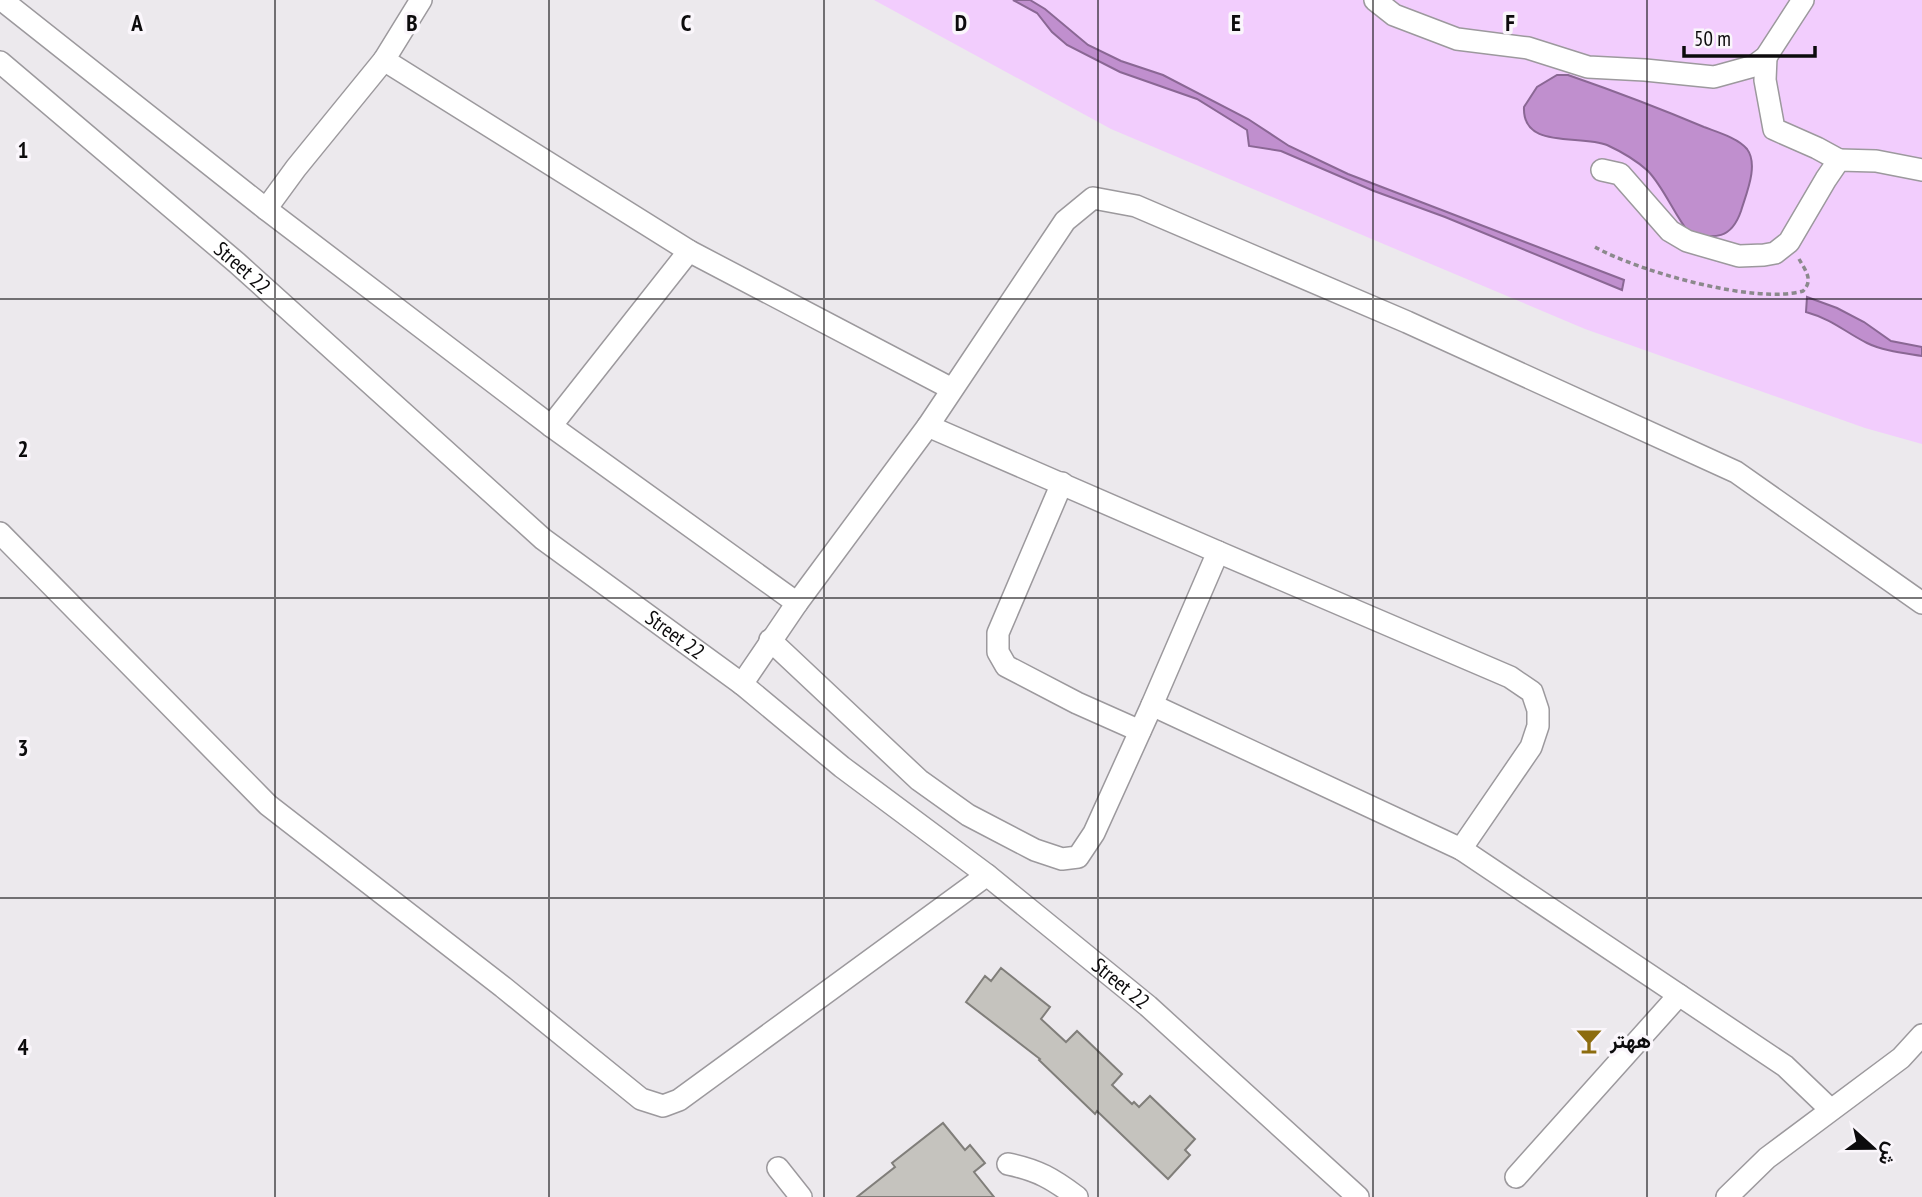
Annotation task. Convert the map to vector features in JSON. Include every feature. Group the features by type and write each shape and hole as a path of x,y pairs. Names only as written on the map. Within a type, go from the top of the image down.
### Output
{"street":[{"path":"2,0 266,209 551,426 797,603"},
{"path":"266,209 384,60 421,0"},
{"path":"1375,0 1394,15 1457,39 1517,46 1588,67 1714,77 1754,66 1766,57 1803,0"},
{"path":"1766,57 1765,80 1773,129 1839,160 1876,161 1920,169"},
{"path":"384,60 689,251 953,389"},
{"name":"Street 22","path":"0,62 237,263 543,540 742,684 842,767 987,875 1148,1006 1357,1197"},
{"path":"1602,170 1620,174 1670,231 1707,248 1739,256 1764,255 1775,253 1789,242 1839,160"},
{"path":"742,684 770,640 928,426 1065,220 1093,198 1136,206 1420,328 1736,472 1922,603"},
{"path":"551,426 689,251"},
{"path":"928,426 1510,677 1532,692 1538,710 1538,726 1531,747 1461,849"},
{"path":"1062,484 998,633 998,652 1006,666 1077,703 1140,731"},
{"path":"0,533 268,805 503,987 641,1099 663,1106 679,1100 987,875"},
{"path":"770,640 919,780 968,815 1035,850 1062,859 1078,857 1094,833 1218,552"},
{"path":"1152,705 1461,849 1786,1066 1830,1109"},
{"path":"1516,1177 1679,995"},
{"path":"1727,1197 1767,1158 1901,1058 1922,1035"},
{"path":"1008,1164 1033,1169 1056,1181 1077,1197"},
{"path":"778,1168 800,1197"}],"path":[{"path":"1595,247 1639,265 1716,288 1759,294 1798,292 1807,288 1809,278 1789,242"}],"shaded area":[{"path":"874,0 1922,0 1922,444 1865,428 1585,329 1111,129"},
{"path":"1013,0 1030,0 1088,45 1121,61 1163,75 1248,119 1289,146 1348,174 1624,280 1622,290 1281,151 1249,146 1247,130 1197,99 1120,72 1067,45 1037,13"},
{"path":"1557,75 1568,75 1636,100 1743,145 1750,156 1752,171 1741,211 1732,227 1721,235 1690,234 1654,178 1634,160 1607,145 1555,138 1532,130 1526,121 1524,107 1537,87"},
{"path":"1807,297 1864,322 1891,341 1922,347 1922,356 1873,346 1831,322 1806,312"}],"building":[{"path":"1001,968 1050,1007 1041,1019 1066,1042 1077,1031 1122,1074 1112,1085 1132,1104 1134,1102 1139,1107 1150,1096 1195,1139 1185,1150 1190,1155 1168,1179 1097,1111 1095,1114 1040,1059 966,1002 985,976 991,981"},
{"path":"943,1123 965,1150 970,1145 985,1163 974,1172 994,1197 857,1197 895,1167 892,1163"}],"place":[{"name":"ههتر","path":"1589,1041"}]}
